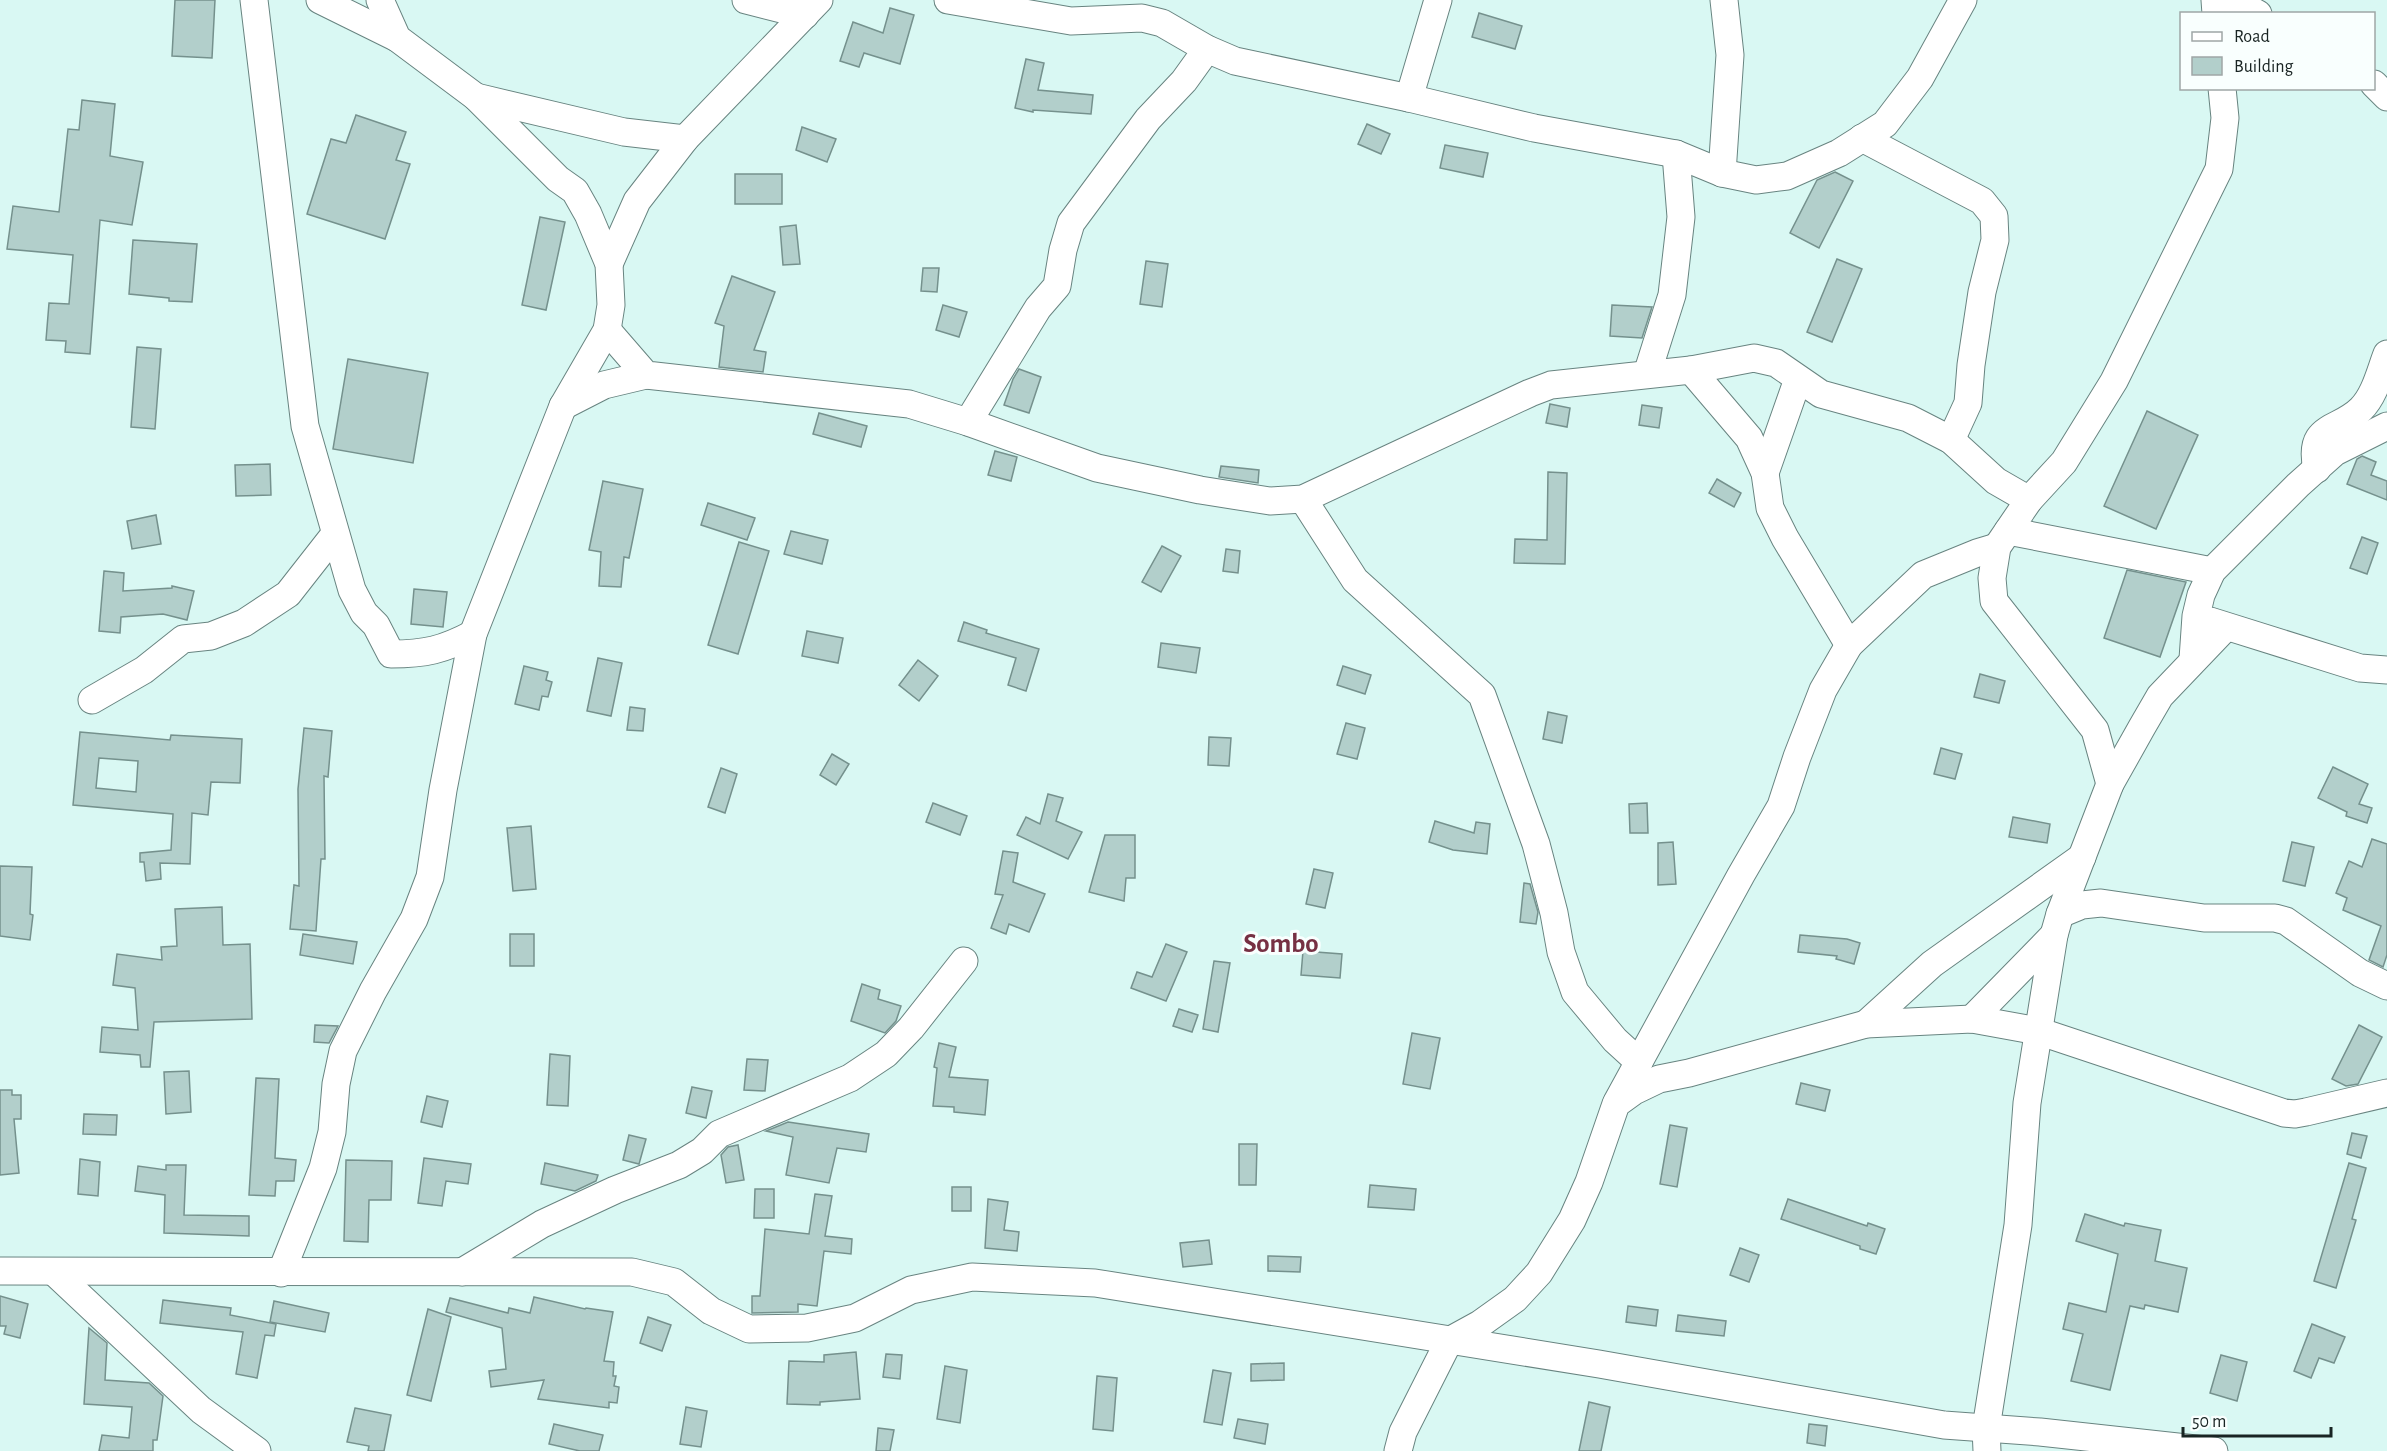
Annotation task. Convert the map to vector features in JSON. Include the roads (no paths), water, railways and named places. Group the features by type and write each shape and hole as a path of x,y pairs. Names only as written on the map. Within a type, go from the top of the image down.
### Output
{"street":[{"path":"254,0 305,426 352,590 364,613 376,625 391,654 421,654 449,647 473,634"},
{"path":"281,1273 323,1168 332,1132 336,1084 343,1051 373,991 414,919 430,877 443,790 473,634 563,406 607,330 611,305 609,264 588,214 574,191 558,179 476,97 397,38 320,0"},
{"path":"380,0 397,38"},
{"path":"746,0 812,8"},
{"path":"948,0 1071,21 1142,18 1162,23 1207,49 1235,61 1409,98 1534,128 1676,154 1722,173 1756,180 1787,176 1839,153 1885,124 1920,78 1963,0"},
{"path":"1409,98 1438,0"},
{"path":"1722,173 1730,55 1724,0"},
{"path":"2233,0 2254,12"},
{"path":"609,264 637,201 685,138 812,8"},
{"path":"968,422 1038,308 1056,286 1071,223 1148,119 1184,81 1207,49"},
{"path":"2375,86 2387,97"},
{"path":"2110,784 2095,730 1994,601 1992,578 2003,539 2029,501 2064,462 2114,381 2219,169 2225,118 2225,91"},
{"path":"476,97 624,132 685,138"},
{"path":"1862,138 1982,201 1994,216 1995,240 1982,292 1968,403 1951,440"},
{"path":"1647,374 1672,295 1681,217 1676,154"},
{"path":"607,330 646,375"},
{"path":"2317,469 2313,453 2318,439 2325,430 2360,410 2368,399 2387,354"},
{"path":"563,406 604,385 646,375 909,404 968,422 1097,468 1200,490 1270,501 1303,499 1530,393 1551,386 1691,370 1754,358 1776,363 1821,394 1908,418 1951,440 1996,481 2029,501"},
{"path":"1691,370 1749,438 1765,473 1770,508 1849,645"},
{"path":"1765,473 1798,379"},
{"path":"2193,659 2196,616 2201,595 2212,571 2335,453 2387,426"},
{"path":"1303,499 1355,580 1482,695 1536,844 1554,913 1561,952 1575,992 1615,1040 1639,1062"},
{"path":"92,700 144,670 183,639 211,636 244,623 288,594 335,534"},
{"path":"1398,1451 1402,1432 1449,1341 1480,1324 1515,1299 1539,1273 1572,1220 1589,1182 1616,1104 1741,874 1781,806 1823,690 1849,645 1923,575 1977,553 2003,539 2212,571"},
{"path":"2196,616 2225,628 2360,668 2387,669"},
{"path":"1987,1440 2018,1225 2027,1102 2057,924 2110,784 2142,727 2160,696 2225,628"},
{"path":"2095,730 2142,727"},
{"path":"1866,1024 1932,964 2082,857"},
{"path":"1972,1019 2057,924 2082,905 2101,903 2204,918 2275,918 2286,921 2360,973 2387,986"},
{"path":"461,1273 542,1224 615,1190 679,1164 702,1151 719,1134 850,1078 886,1053 911,1028 964,961"},
{"path":"1616,1104 1634,1091 1659,1079 1689,1073 1866,1024 1972,1019 2038,1031 2284,1113 2306,1112 2387,1093"},
{"path":"0,1271 633,1272 674,1282 711,1311 749,1329 807,1328 855,1318 911,1290 972,1277 1095,1282 1599,1364 1933,1424 1987,1440 2040,1432 2214,1451"},
{"path":"54,1272 201,1410 257,1451"}],"district":[{"name":"Sombo","path":"1281,943"}]}
